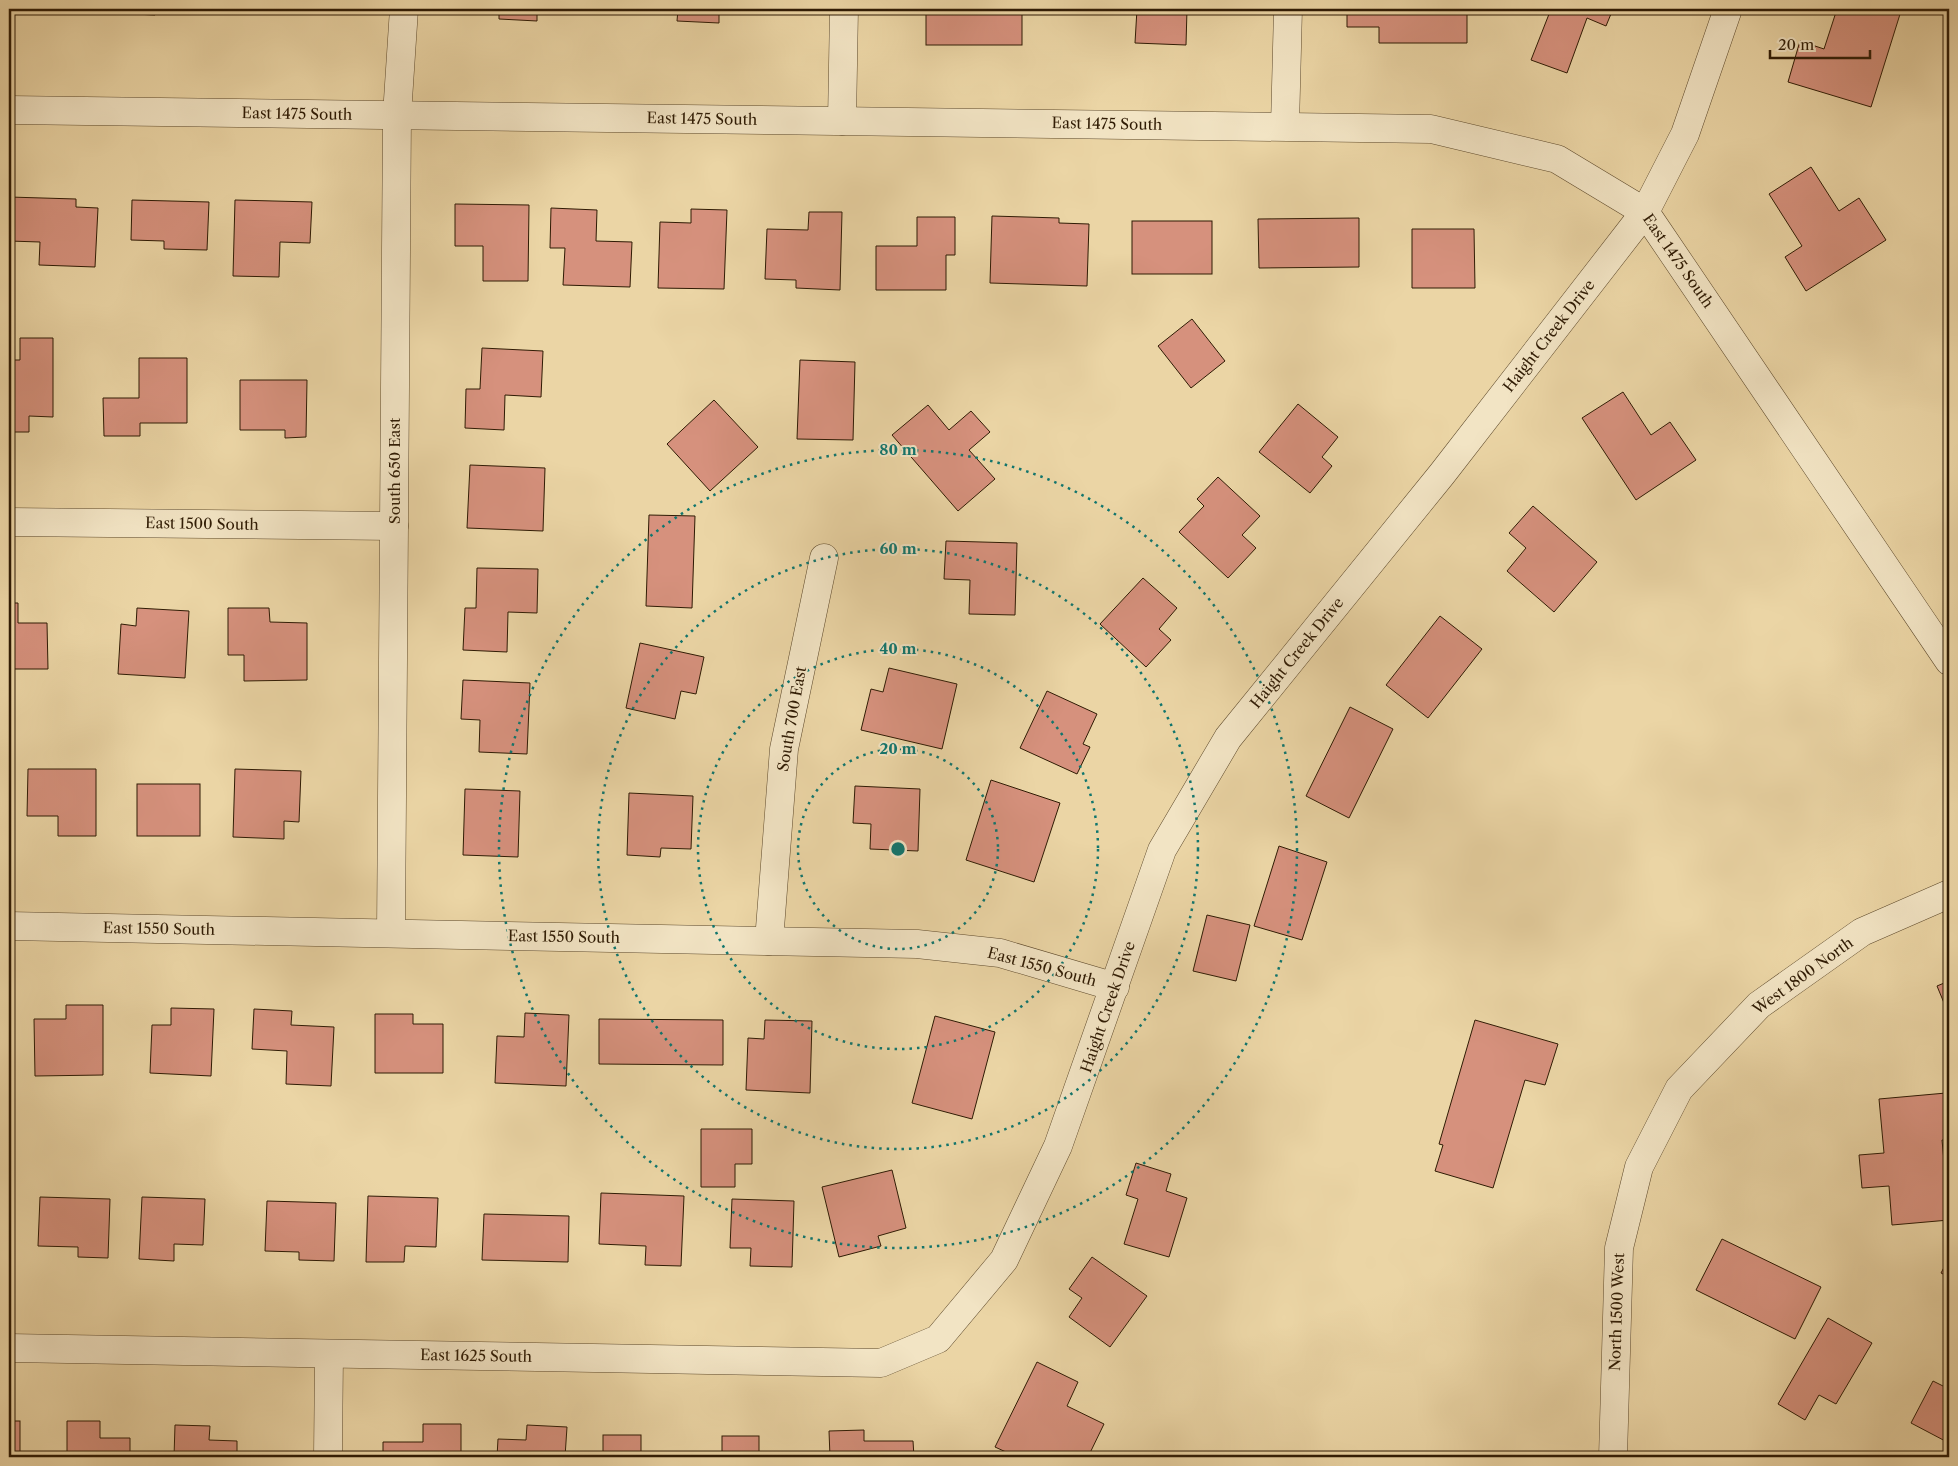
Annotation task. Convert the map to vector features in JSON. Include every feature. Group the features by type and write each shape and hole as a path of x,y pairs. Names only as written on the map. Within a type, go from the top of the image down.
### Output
{"street":[{"name":"South 650 East","path":"391,933 397,115 404,9"},
{"path":"842,121 844,9"},
{"path":"1286,126 1288,9"},
{"name":"Haight Creek Drive","path":"938,1339 1004,1260 1058,1146 1162,850 1228,738 1442,474 1645,212 1685,134 1728,9"},
{"name":"East 1475 South","path":"9,110 1431,129 1557,159 1645,212 1949,661"},
{"name":"East 1500 South","path":"9,522 394,526"},
{"name":"South 700 East","path":"769,941 784,749 824,558"},
{"name":"West 1800 North","path":"1678,1090 1759,1005 1862,932 1949,894"},
{"name":"East 1550 South","path":"9,926 917,944 1000,954 1115,987"},
{"name":"North 1500 West","path":"1614,1457 1619,1248 1638,1167 1678,1090"},
{"name":"East 1625 South","path":"9,1348 881,1363 938,1339"},
{"path":"328,1457 329,1354"}],"building":[{"path":"69,9 155,9 155,15 69,11"},
{"path":"252,9 293,9 293,14"},
{"path":"499,9 537,9 537,21 499,19"},
{"path":"598,9 654,9 654,11 598,12"},
{"path":"678,9 719,9 719,23 677,21"},
{"path":"926,9 1022,9 1022,45 926,45"},
{"path":"1137,9 1187,9 1186,45 1135,43"},
{"path":"1347,9 1467,9 1467,43 1379,43 1379,27 1347,27"},
{"path":"1551,9 1613,9 1606,26 1587,18 1567,73 1531,60"},
{"path":"1837,9 1895,9 1901,11 1871,107 1788,82 1800,41 1824,49"},
{"path":"1811,167 1839,211 1859,198 1886,240 1806,291 1785,257 1802,246 1769,194"},
{"path":"9,197 76,199 76,207 98,208 95,267 39,265 40,242 9,241"},
{"path":"132,200 209,202 207,250 164,249 164,241 131,240"},
{"path":"235,200 312,202 310,243 280,242 279,277 233,276"},
{"path":"455,204 529,205 528,281 483,281 483,246 455,246"},
{"path":"551,208 597,210 596,241 632,242 630,287 563,285 565,248 550,248"},
{"path":"691,209 727,210 724,289 658,288 660,222 691,223"},
{"path":"809,212 842,212 840,290 796,288 796,280 765,279 767,229 808,230"},
{"path":"992,216 1059,218 1059,223 1089,224 1087,286 990,283"},
{"path":"917,217 955,217 955,255 946,255 946,290 876,290 876,246 917,246"},
{"path":"1359,218 1359,267 1259,268 1258,219"},
{"path":"1132,221 1212,221 1212,274 1132,274"},
{"path":"1412,229 1474,229 1475,288 1412,288"},
{"path":"1192,319 1225,361 1191,388 1158,346"},
{"path":"20,338 53,338 53,417 29,416 29,432 9,432 9,360 20,360"},
{"path":"482,348 543,351 541,397 505,395 504,430 465,428 466,389 480,389"},
{"path":"139,358 187,358 187,423 140,423 140,436 104,436 103,398 139,398"},
{"path":"800,360 855,362 853,440 797,439"},
{"path":"240,380 307,380 306,437 285,438 285,430 240,430"},
{"path":"1623,392 1651,435 1670,422 1696,460 1636,500 1582,418"},
{"path":"714,400 758,447 710,491 667,444"},
{"path":"1298,404 1338,437 1322,457 1332,466 1310,493 1259,452"},
{"path":"928,405 949,430 971,411 990,432 969,450 995,479 958,511 892,435"},
{"path":"470,465 545,468 543,531 467,528"},
{"path":"1218,477 1260,516 1242,535 1256,548 1228,578 1179,532 1204,506 1197,499"},
{"path":"1533,506 1597,562 1554,612 1507,571 1526,548 1509,533"},
{"path":"649,515 695,516 692,608 646,606"},
{"path":"946,541 1017,543 1015,615 969,614 970,580 944,579"},
{"path":"477,568 538,569 537,613 508,612 507,652 463,650 465,608 476,608"},
{"path":"1143,578 1177,608 1159,629 1171,640 1146,667 1100,624"},
{"path":"9,603 18,603 18,623 47,623 48,669 9,669"},
{"path":"137,608 189,611 185,678 118,674 121,624 136,626"},
{"path":"228,608 269,608 270,622 307,623 307,680 244,681 244,655 228,655"},
{"path":"1440,616 1482,649 1428,718 1386,685"},
{"path":"640,643 704,657 696,694 681,691 675,719 626,708"},
{"path":"889,668 957,684 942,749 861,730 871,689 883,692"},
{"path":"463,680 530,683 527,754 479,752 480,720 461,719"},
{"path":"1047,691 1097,714 1083,744 1090,747 1077,774 1020,748"},
{"path":"1350,707 1393,729 1349,818 1306,796"},
{"path":"28,769 96,769 96,836 58,836 58,816 27,816"},
{"path":"235,769 301,771 299,822 284,821 284,839 233,837"},
{"path":"991,780 1060,803 1034,882 966,860"},
{"path":"137,784 200,784 200,836 137,836"},
{"path":"855,786 920,789 918,851 870,849 871,824 853,823"},
{"path":"465,789 520,791 518,857 463,855"},
{"path":"629,793 693,796 691,849 661,848 660,857 627,855"},
{"path":"1279,846 1327,862 1302,940 1254,926"},
{"path":"1207,915 1250,925 1236,981 1193,971"},
{"path":"1949,981 1949,1015 1937,986"},
{"path":"66,1005 103,1005 103,1075 35,1076 34,1019 66,1019"},
{"path":"171,1008 214,1009 211,1076 150,1073 152,1025 171,1025"},
{"path":"254,1009 292,1011 291,1025 334,1027 331,1086 286,1084 287,1051 252,1049"},
{"path":"525,1013 569,1015 566,1086 495,1083 497,1036 524,1037"},
{"path":"375,1014 413,1014 413,1024 443,1024 443,1073 375,1073"},
{"path":"935,1016 995,1032 972,1119 912,1103"},
{"path":"599,1019 723,1020 723,1065 599,1064"},
{"path":"765,1020 812,1021 810,1093 746,1090 748,1038 764,1039"},
{"path":"1475,1020 1558,1044 1545,1085 1525,1080 1493,1188 1435,1171 1443,1145 1439,1144"},
{"path":"1946,1093 1949,1140 1942,1140 1945,1172 1949,1171 1949,1220 1892,1225 1889,1186 1862,1188 1859,1155 1884,1153 1879,1099"},
{"path":"701,1129 752,1129 752,1164 735,1164 735,1187 701,1187"},
{"path":"1136,1163 1171,1174 1166,1191 1187,1198 1169,1257 1124,1244 1138,1199 1126,1195"},
{"path":"892,1170 906,1228 878,1236 881,1246 839,1257 822,1187"},
{"path":"601,1193 684,1196 681,1266 645,1265 646,1246 599,1244"},
{"path":"368,1196 438,1198 436,1247 405,1246 404,1262 366,1262"},
{"path":"40,1197 110,1199 108,1258 78,1257 78,1247 38,1246"},
{"path":"142,1197 205,1199 203,1245 174,1244 174,1261 139,1259"},
{"path":"732,1199 794,1201 792,1267 750,1266 751,1248 730,1248"},
{"path":"267,1201 336,1203 334,1261 299,1260 299,1252 265,1251"},
{"path":"484,1214 569,1216 568,1262 482,1260"},
{"path":"1722,1239 1821,1287 1795,1339 1696,1290"},
{"path":"1092,1257 1147,1296 1110,1347 1069,1317 1082,1298 1069,1289"},
{"path":"1949,1258 1949,1277 1941,1273"},
{"path":"1828,1318 1872,1343 1836,1404 1819,1395 1805,1420 1778,1404"},
{"path":"1037,1362 1078,1382 1067,1406 1104,1424 1088,1457 1017,1457 995,1447"},
{"path":"1933,1381 1949,1389 1949,1443 1911,1423"},
{"path":"9,1421 20,1421 20,1457 9,1457"},
{"path":"67,1421 100,1421 100,1438 130,1438 130,1457 67,1457"},
{"path":"423,1424 461,1424 461,1457 383,1457 383,1442 423,1442"},
{"path":"175,1425 210,1426 209,1440 237,1441 237,1457 174,1457"},
{"path":"527,1425 567,1427 565,1457 497,1457 498,1439 526,1440"},
{"path":"864,1430 864,1441 913,1441 914,1457 830,1457 829,1431"},
{"path":"603,1435 641,1435 641,1457 603,1457"},
{"path":"722,1436 759,1436 759,1457 722,1457"}]}
